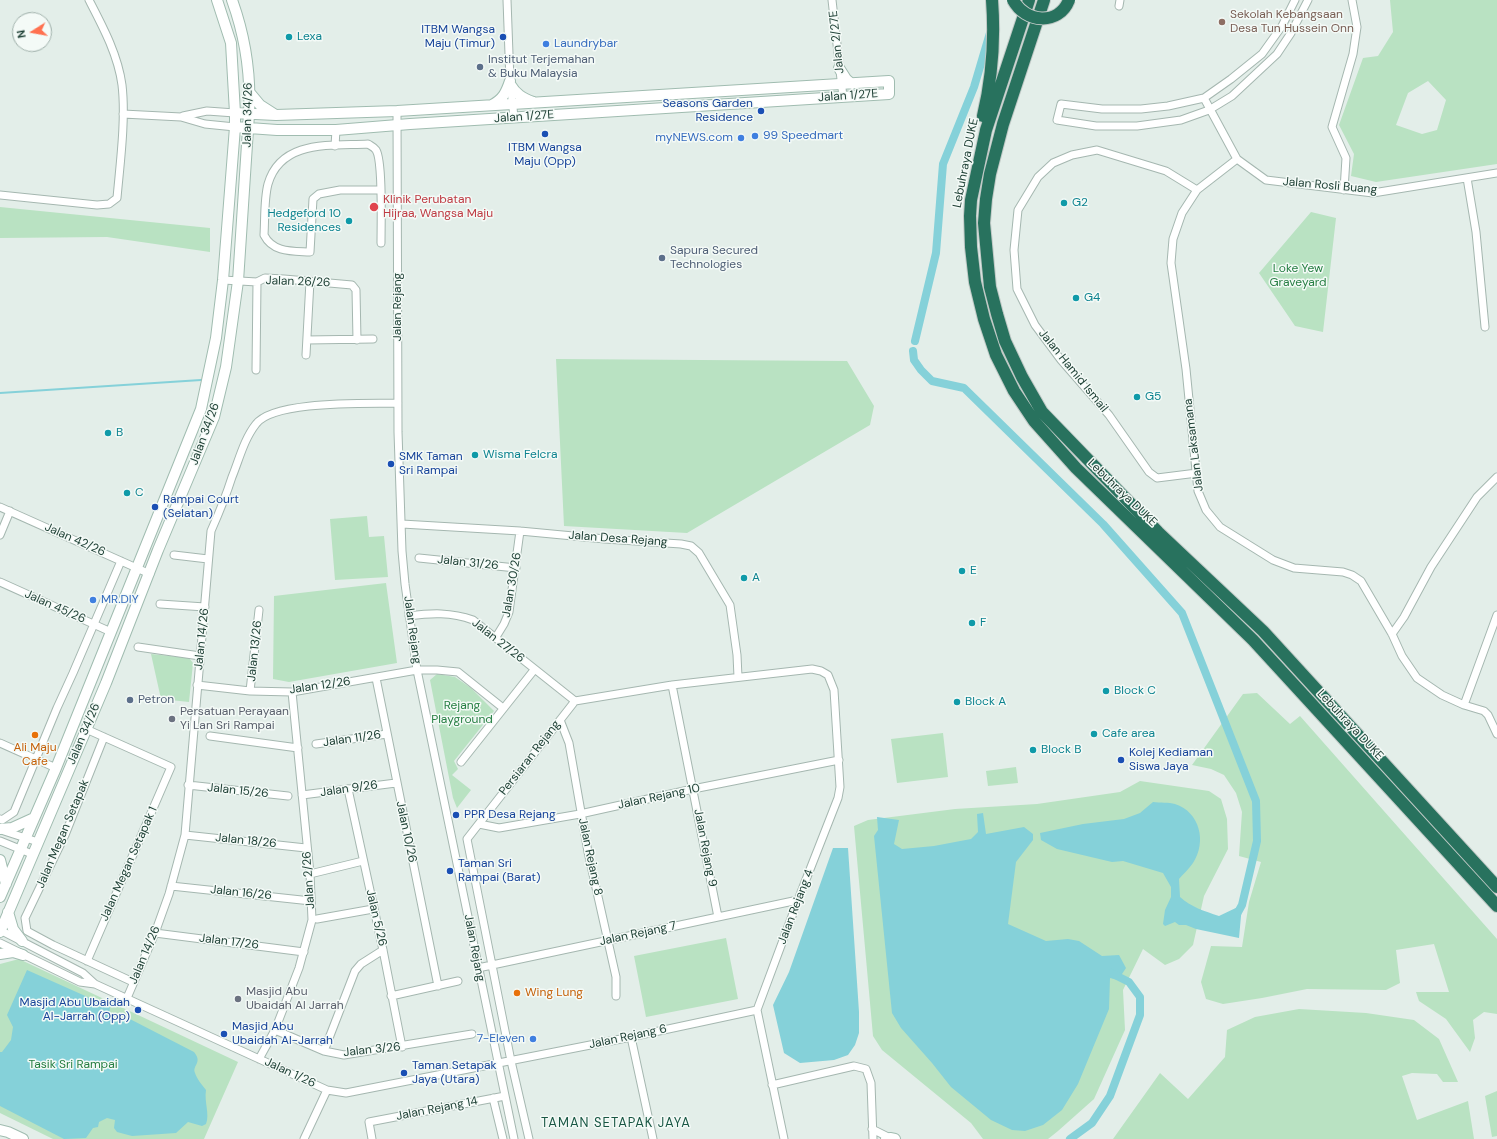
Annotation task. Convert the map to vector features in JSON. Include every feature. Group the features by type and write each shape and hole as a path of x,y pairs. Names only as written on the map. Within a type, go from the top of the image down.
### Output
{"highway":[{"path":"992,0 994,20"},
{"path":"971,200 973,157 991,74 994,20 997,0"},
{"path":"1013,0 1021,11 1032,17 1045,18 1056,16 1066,8 1069,0"},
{"path":"1012,51 1021,0"},
{"name":"Lebuhraya DUKE","path":"1029,0 986,130 971,200 970,216 971,247 975,282 984,319 996,354 1018,397 1034,421 1076,468 1253,640 1497,906"},
{"name":"Lebuhraya DUKE","path":"1044,0 1003,124 990,174 984,223 989,280 997,314 1006,341 1022,377 1042,412 1158,532 1263,631 1497,887"}],"main road":[{"name":"Jalan 34/26","path":"0,897 56,768 201,409 216,338 223,280 235,127 231,43 217,0"},
{"name":"Jalan 34/26","path":"0,931 86,730 214,417 226,367 238,281 250,93 243,41 232,0"},
{"path":"828,85 839,68 846,79 852,84"},
{"name":"Jalan 1/27E","path":"276,115 492,106 889,81 889,94 514,117 336,130 277,130"},
{"path":"510,83 516,93 524,99 534,103"},
{"path":"492,106 500,101 504,96 510,83"},
{"path":"250,93 260,105 276,115"},
{"path":"235,113 276,115"},
{"path":"235,127 277,130"},
{"path":"246,155 254,136 277,130"},
{"path":"0,829 12,828 34,818"},
{"path":"0,860 6,884"},
{"path":"8,912 13,929 22,941"},
{"path":"0,954 13,952 23,955"},
{"path":"0,1125 12,1135"}],"street":[{"path":"0,195 97,205 109,204 117,198 123,114 122,85 116,60 106,32 90,0"},
{"path":"507,0 510,83 514,117"},
{"name":"Jalan 2/27E","path":"832,0 842,97"},
{"path":"1295,0 1282,26 1262,54 1232,79 1204,98 1141,110 1102,109 1061,104 1057,120 1096,126 1137,126 1181,120 1210,110 1232,96 1277,54 1291,33 1308,0"},
{"path":"1344,190 1346,158 1332,127 1353,54 1357,27 1352,0"},
{"name":"Jalan Rosli Buang","path":"1204,98 1237,159 1266,180 1373,193 1497,173"},
{"name":"Jalan Rejang","path":"397,111 398,403 402,551 409,616 417,670 514,1139"},
{"path":"123,114 181,116 207,112 235,113"},
{"path":"181,116 205,124 235,127"},
{"path":"336,130 336,146"},
{"path":"380,190 340,190 319,194 313,199 310,252 279,249 268,243 264,236 268,183 281,160 296,152 314,146 368,144 374,147 378,159 380,190 381,243"},
{"name":"Jalan Hamid Ismail","path":"1197,190 1166,171 1101,150 1072,155 1053,164 1038,177 1022,203 1018,210 1014,250 1017,288 1035,325 1061,360 1109,415 1149,472 1157,478 1197,473"},
{"name":"Jalan Laksamana","path":"1237,159 1197,190 1182,213 1173,239 1171,264 1186,369 1198,491 1201,501 1213,520 1220,527 1273,560 1294,568 1343,572 1352,575 1361,581 1392,634 1402,656 1417,678 1442,695 1464,705 1478,708 1488,715 1497,734"},
{"path":"1467,178 1476,232 1485,327"},
{"name":"Jalan 26/26","path":"223,280 257,282 265,278 352,285 356,290 357,340"},
{"path":"306,355 310,281"},
{"path":"256,370 257,282"},
{"path":"307,340 374,339"},
{"name":"Jalan 14/26","path":"127,998 155,933 169,894 185,835 188,785 211,531 222,508 242,449 256,424 262,418 284,410 309,406 398,403"},
{"path":"1392,634 1404,617 1431,567 1477,497 1497,476"},
{"name":"Jalan 42/26","path":"0,507 150,574"},
{"path":"0,535 10,511"},
{"name":"Jalan Desa Rejang","path":"402,524 520,531 691,546 699,553 730,605 737,655 738,677"},
{"name":"Jalan 30/26","path":"496,637 509,612 520,531"},
{"path":"174,555 208,559"},
{"name":"Jalan 31/26","path":"419,558 516,568"},
{"path":"0,819 2,820 14,812 57,708 122,561"},
{"name":"Jalan 45/26","path":"0,582 111,632"},
{"path":"160,604 205,607"},
{"name":"Jalan 13/26","path":"250,691 259,610"},
{"name":"Jalan 27/26","path":"409,616 436,613 466,617 473,620 496,637 534,670 575,701"},
{"path":"1464,705 1497,615"},
{"path":"138,647 200,656"},
{"name":"Jalan Rejang 4","path":"738,677 812,669 821,671 828,675 834,690 840,787 838,798 757,1010"},
{"name":"Jalan 12/26","path":"197,685 250,691 292,692 417,670 437,670 458,672 504,708"},
{"path":"460,762 534,670"},
{"path":"575,701 672,685 738,677"},
{"name":"Jalan 10/26","path":"376,678 438,986"},
{"name":"Jalan Rejang 9","path":"672,685 718,917"},
{"name":"Jalan 2/26","path":"259,1059 275,1030 299,968 312,920 310,874 306,848 292,692"},
{"name":"Persiaran Rejang","path":"529,1139 511,1061 467,839 575,701"},
{"name":"Jalan Rejang 8","path":"560,720 569,743 580,814 616,977 616,996"},
{"path":"86,730 104,736"},
{"name":"Jalan 11/26","path":"316,744 387,734"},
{"name":"Jalan Megan Setapak 1","path":"87,961 171,767 104,736"},
{"name":"Jalan Megan Setapak","path":"87,961 27,931 25,918 65,835 104,736"},
{"path":"210,736 298,748"},
{"path":"0,743 56,768"},
{"path":"826,762 838,757"},
{"path":"826,762 839,773"},
{"name":"Jalan Rejang 10","path":"479,824 499,828 580,814 826,762"},
{"name":"Jalan 9/26","path":"302,795 396,783"},
{"name":"Jalan 15/26","path":"188,785 288,796"},
{"name":"Jalan 5/26","path":"348,789 383,950 402,1047"},
{"path":"0,829 38,842"},
{"name":"Jalan 18/26","path":"185,835 306,848"},
{"path":"0,841 32,854"},
{"path":"310,874 363,861"},
{"name":"Jalan 16/26","path":"171,886 311,901"},
{"name":"Jalan Rejang 7","path":"478,968 798,900"},
{"path":"317,920 373,909"},
{"name":"Jalan 1/26","path":"0,931 83,973 95,984"},
{"name":"Jalan 17/26","path":"155,933 304,952"},
{"name":"Jalan 1/26","path":"0,943 80,982 95,984 327,1090 346,1093 498,1064"},
{"path":"324,1050 355,971 361,964 383,950"},
{"path":"87,961 134,982"},
{"path":"391,996 458,981"},
{"path":"757,1010 784,1139"},
{"name":"Jalan Rejang 6","path":"498,1064 757,1010"},
{"name":"Jalan 3/26","path":"275,1030 324,1050 344,1055 402,1047 472,1034"},
{"path":"631,1037 653,1139"},
{"path":"772,1085 854,1066 866,1069 871,1083 873,1139"},
{"path":"304,1139 327,1090"},
{"name":"Jalan Rejang 14","path":"372,1139 369,1122 504,1096"},
{"path":"494,1098 503,1139"},
{"path":"872,1129 890,1138"}],"green space":[{"path":"1390,0 1497,0 1497,164 1376,182 1351,176 1354,154 1339,125 1363,58 1378,56 1393,32","holes":["1428,81 1446,100 1437,130 1422,134 1396,125 1408,93"]},
{"path":"0,207 210,228 210,252 107,237 0,238"},
{"name":"Loke Yew Graveyard","path":"1311,212 1336,218 1323,332 1295,326 1259,273"},
{"path":"556,359 847,361 874,406 870,425 687,533 564,526"},
{"path":"367,516 369,537 384,536 388,577 335,580 330,519"},
{"path":"386,583 397,663 289,682 273,679 274,596"},
{"path":"151,654 189,658 193,663 189,702 161,699"},
{"name":"Rejang Playground","path":"437,674 455,677 471,688 494,711 454,761 458,769 452,775 471,790 457,808 453,798 430,680"},
{"path":"1257,693 1290,724 1300,716 1497,939 1497,1014 1484,1012 1473,1020 1475,1038 1470,1052 1446,1019 1419,1001 1416,992 1449,992 1434,944 1396,950 1400,983 1386,990 1307,989 1223,1004 1206,999 1201,982 1211,946 1242,947 1249,902 1261,862 1239,856 1242,812 1236,793 1224,775 1211,769 1192,765 1243,694"},
{"path":"943,733 948,777 897,783 891,739"},
{"path":"1016,767 1018,783 988,786 986,771"},
{"path":"1140,781 1209,791 1221,799 1227,819 1228,849 1204,896 1193,945 1179,959 1165,965 1143,949 1123,990 1125,1030 1094,1099 1048,1139 983,1139 971,1123 882,1050 873,1036 854,826 868,820 955,809 1037,804 1120,792"},
{"path":"726,938 738,999 646,1017 634,956"},
{"name":"Tasik Sri Rampai","path":"19,959 238,1062 204,1139 53,1139 0,1113 0,964"},
{"path":"1299,1009 1366,1013 1414,1020 1439,1039 1458,1082 1443,1082 1437,1074 1412,1073 1402,1076 1417,1120 1468,1101 1474,1139 1113,1139 1160,1073 1188,1099 1225,1057 1227,1030 1255,1017"},
{"path":"1497,1091 1497,1136 1492,1137 1485,1096"}],"water":[{"path":"1153,802 1173,803 1184,808 1195,821 1199,829 1200,846 1197,855 1193,863 1179,879 1180,897 1193,906 1219,916 1242,905 1239,938 1196,929 1186,925 1179,925 1175,922 1165,926 1163,924 1165,910 1171,897 1171,887 1163,873 1123,861 1112,862 1057,849 1041,840 1040,833 1083,824 1124,819 1140,813"},
{"path":"983,813 986,834 1024,827 1033,834 1033,840 1016,862 1008,924 1046,941 1068,939 1079,941 1102,956 1119,955 1126,968 1118,980 1110,978 1109,1009 1078,1084 1062,1110 1043,1125 1025,1131 1012,1130 991,1120 951,1087 901,1028 892,1013 874,836 878,830 877,817 899,820 894,844 902,849 934,846 971,839 978,832 977,814"},
{"path":"833,848 848,848 859,1012 859,1033 855,1045 848,1055 834,1060 800,1063 784,1053 773,1005 789,972"},
{"name":"Tasik Sri Rampai","path":"27,970 110,1007 109,1016 116,1021 124,1021 126,1017 194,1052 198,1059 194,1070 198,1080 206,1090 206,1124 202,1126 188,1122 176,1133 132,1136 117,1132 114,1128 115,1120 107,1118 99,1122 98,1127 93,1128 86,1138 64,1139 0,1106 0,1052 2,1052 11,1040 13,1027 7,1015"}],"waterway":[{"path":"915,341 936,253 943,164 974,87 990,33"},
{"path":"913,351 914,360 932,381 964,388 1103,524 1182,613 1256,801 1257,841 1242,905 1237,914"},
{"path":"0,393 201,380"},
{"path":"1070,1139 1092,1123 1110,1096 1140,1015 1140,997 1129,982 1111,973"}],"place":[{"name":"Sekolah Kebangsaan Desa Tun Hussein Onn","path":"1222,22"},
{"name":"Lexa","path":"289,37"},
{"name":"ITBM Wangsa Maju (Timur)","path":"503,37"},
{"name":"Laundrybar","path":"546,44"},
{"name":"Institut Terjemahan & Buku Malaysia","path":"480,67"},
{"name":"Seasons Garden Residence","path":"761,111"},
{"name":"ITBM Wangsa Maju (Opp)","path":"545,134"},
{"name":"99 Speedmart","path":"755,136"},
{"name":"myNEWS.com","path":"741,138"},
{"name":"G2","path":"1064,203"},
{"name":"Klinik Perubatan Hijraa, Wangsa Maju","path":"374,207"},
{"name":"Hedgeford 10 Residences","path":"349,221"},
{"name":"Sapura Secured Technologies","path":"662,258"},
{"name":"G4","path":"1076,298"},
{"name":"G5","path":"1137,397"},
{"name":"B","path":"108,433"},
{"name":"Wisma Felcra","path":"475,455"},
{"name":"SMK Taman Sri Rampai","path":"391,464"},
{"name":"C","path":"127,493"},
{"name":"Rampai Court (Selatan)","path":"155,507"},
{"name":"E","path":"962,571"},
{"name":"A","path":"744,578"},
{"name":"MR.DIY","path":"93,600"},
{"name":"F","path":"972,623"},
{"name":"Block C","path":"1106,691"},
{"name":"Petron","path":"130,700"},
{"name":"Block A","path":"957,702"},
{"name":"Persatuan Perayaan Yi Lan Sri Rampai","path":"172,719"},
{"name":"Cafe area","path":"1094,734"},
{"name":"Ali Maju Cafe","path":"35,735"},
{"name":"Block B","path":"1033,750"},
{"name":"Kolej Kediaman Siswa Jaya","path":"1121,760"},
{"name":"PPR Desa Rejang","path":"456,815"},
{"name":"Taman Sri Rampai (Barat)","path":"450,871"},
{"name":"Wing Lung","path":"517,993"},
{"name":"Masjid Abu Ubaidah Al Jarrah","path":"238,999"},
{"name":"Masjid Abu Ubaidah Al-Jarrah (Opp)","path":"138,1010"},
{"name":"Masjid Abu Ubaidah Al-Jarrah","path":"224,1034"},
{"name":"7-Eleven","path":"533,1039"},
{"name":"Taman Setapak Jaya (Utara)","path":"404,1073"}],"district":[{"name":"TAMAN SETAPAK JAYA","path":"616,1124"}]}
